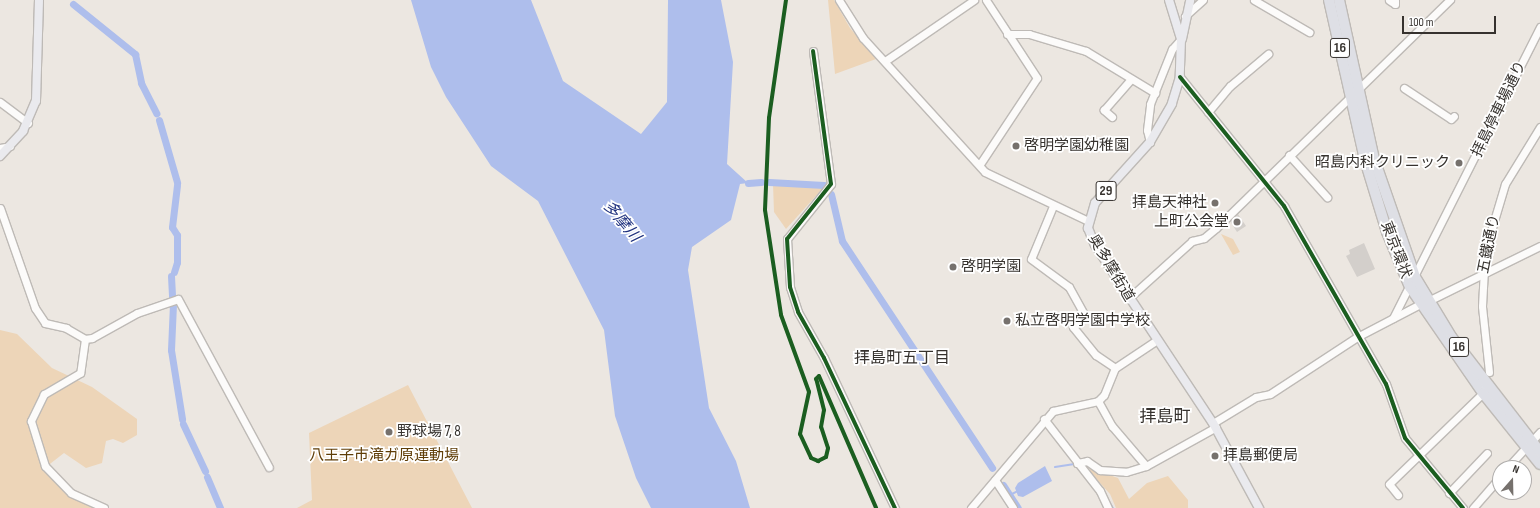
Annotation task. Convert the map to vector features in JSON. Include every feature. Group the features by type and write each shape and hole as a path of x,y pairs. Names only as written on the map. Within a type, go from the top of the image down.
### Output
{"highway":[{"name":"東京環状","path":"1329,0 1350,96 1387,232 1410,287 1424,303 1489,389 1528,443 1540,464"},
{"name":"東京環状","path":"1339,0 1357,89 1377,166 1424,303 1483,393 1528,443 1540,452"}],"main road":[{"path":"0,156 28,123 39,84 39,0"},
{"name":"奥多摩街道","path":"1169,0 1181,40 1180,77 1172,104 1150,142 1095,203 1088,221 1090,237 1214,425 1258,508"},
{"name":"29","path":"1181,40 1190,0"}],"street":[{"path":"839,0 863,38 885,61 935,120 995,179 1088,221"},
{"path":"885,61 974,0"},
{"path":"980,164 1037,78 986,0"},
{"path":"1186,16 1204,0"},
{"path":"1254,0 1309,32"},
{"path":"1389,0 1395,4 1396,0"},
{"path":"1129,298 1192,240 1204,238 1216,228 1288,155 1450,0"},
{"name":"拝島停車場通り","path":"1393,318 1540,27"},
{"path":"1007,34 1013,31 1030,34 1086,51 1155,93"},
{"path":"1150,142 1147,130 1155,93 1172,49 1181,40"},
{"path":"813,51 831,184 787,239 790,287 798,312 824,358 895,508"},
{"path":"1208,112 1230,86 1268,54"},
{"path":"1180,77 1264,179 1284,206 1357,336 1386,384 1405,438 1418,456 1463,508"},
{"path":"1112,117 1104,110 1131,79"},
{"path":"1404,88 1451,119 1454,116"},
{"path":"0,102 28,123"},
{"name":"五鐵通り","path":"1489,372 1487,332 1481,276 1495,209 1522,152 1540,127"},
{"path":"0,148 10,146"},
{"path":"1288,155 1327,197"},
{"path":"1054,206 1031,259 1070,287 1084,314 1072,327 1096,355 1115,368"},
{"path":"0,208 40,317 46,323 66,328 85,339"},
{"path":"1077,462 1088,461 1100,470 1110,472 1146,466 1214,425 1256,397 1270,394 1357,336 1540,246"},
{"path":"85,339 137,313 178,299 269,467"},
{"path":"85,339 80,373 43,396 32,428 44,453 45,466 71,493 104,508"},
{"path":"971,508 1044,419 1062,407 1098,401 1106,391 1115,368 1157,340"},
{"path":"1398,495 1389,484 1483,393"},
{"path":"1098,401 1112,426 1146,466"},
{"path":"1044,419 1077,462 1108,508"},
{"path":"1514,460 1528,443 1540,432"},
{"path":"1449,493 1487,453"},
{"path":"995,480 1013,508"},
{"path":"1474,508 1492,487"}],"green space":[{"path":"828,0 834,0 850,28 876,59 835,74"},
{"path":"773,184 824,187 786,229 774,212"},
{"path":"1221,234 1233,239 1240,252 1233,255"},
{"path":"0,330 17,334 52,368 92,387 137,419 137,435 123,443 113,439 106,441 102,463 86,468 64,453 46,467 68,493 100,508 0,508"},
{"name":"野球場 7, 8","path":"408,385 472,508 297,508 312,500 309,433"},
{"path":"1090,468 1118,478 1129,499 1147,483 1168,476 1188,500 1188,508 1116,508 1110,494 1090,472"}],"water":[{"name":"多摩川","path":"411,0 531,0 563,81 641,134 667,102 668,0 721,0 733,62 727,164 748,183 740,184 731,220 692,247 688,270 709,408 736,461 750,508 651,508 636,478 615,416 604,330 538,201 491,166 446,97 431,67"},
{"path":"1045,466 1052,481 1023,497 1018,496 1015,488 1018,483"}],"building":[{"name":"上町公会堂","path":"1238,214 1246,226 1237,232 1230,221"},
{"path":"1364,243 1375,269 1357,277 1346,256 1350,254 1349,250"}],"waterway":[{"path":"73,4 135,54 141,83 156,113"},
{"path":"159,120 177,182"},
{"path":"748,183 761,182"},
{"path":"769,182 824,185"},
{"path":"174,272 177,262 177,235 172,227 177,185"},
{"path":"831,194 842,241 992,468"},
{"path":"171,276 172,298"},
{"path":"173,304 171,350 182,419"},
{"path":"183,424 205,471"},
{"path":"1055,467 1073,464"},
{"path":"207,477 220,508"},
{"path":"1096,480 1113,508"},
{"path":"1003,485 1018,508"},
{"path":"1010,495 1018,491"}],"cycle path":[{"path":"786,0 769,118 765,210 781,315 809,392 800,434 811,458 818,461 826,457 828,448 821,427 824,410 816,379 819,376 876,508"},
{"path":"813,51 831,184 787,239 790,287 798,312 824,358 895,508"},
{"path":"1180,77 1284,206 1386,384 1405,438 1463,508"}],"place":[{"name":"啓明学園幼稚園","path":"1016,146"},
{"name":"昭島内科クリニック","path":"1459,163"},
{"name":"拝島天神社","path":"1215,203"},
{"name":"上町公会堂","path":"1237,222"},
{"name":"啓明学園","path":"953,267"},
{"name":"私立啓明学園中学校","path":"1007,321"},
{"name":"野球場 7, 8","path":"389,432"},
{"name":"拝島郵便局","path":"1215,456"}],"district":[{"name":"拝島町五丁目","path":"902,359"},
{"name":"拝島町","path":"1165,418"}],"park label":[{"name":"八王子市滝ガ原運動場","path":"384,456"}]}
